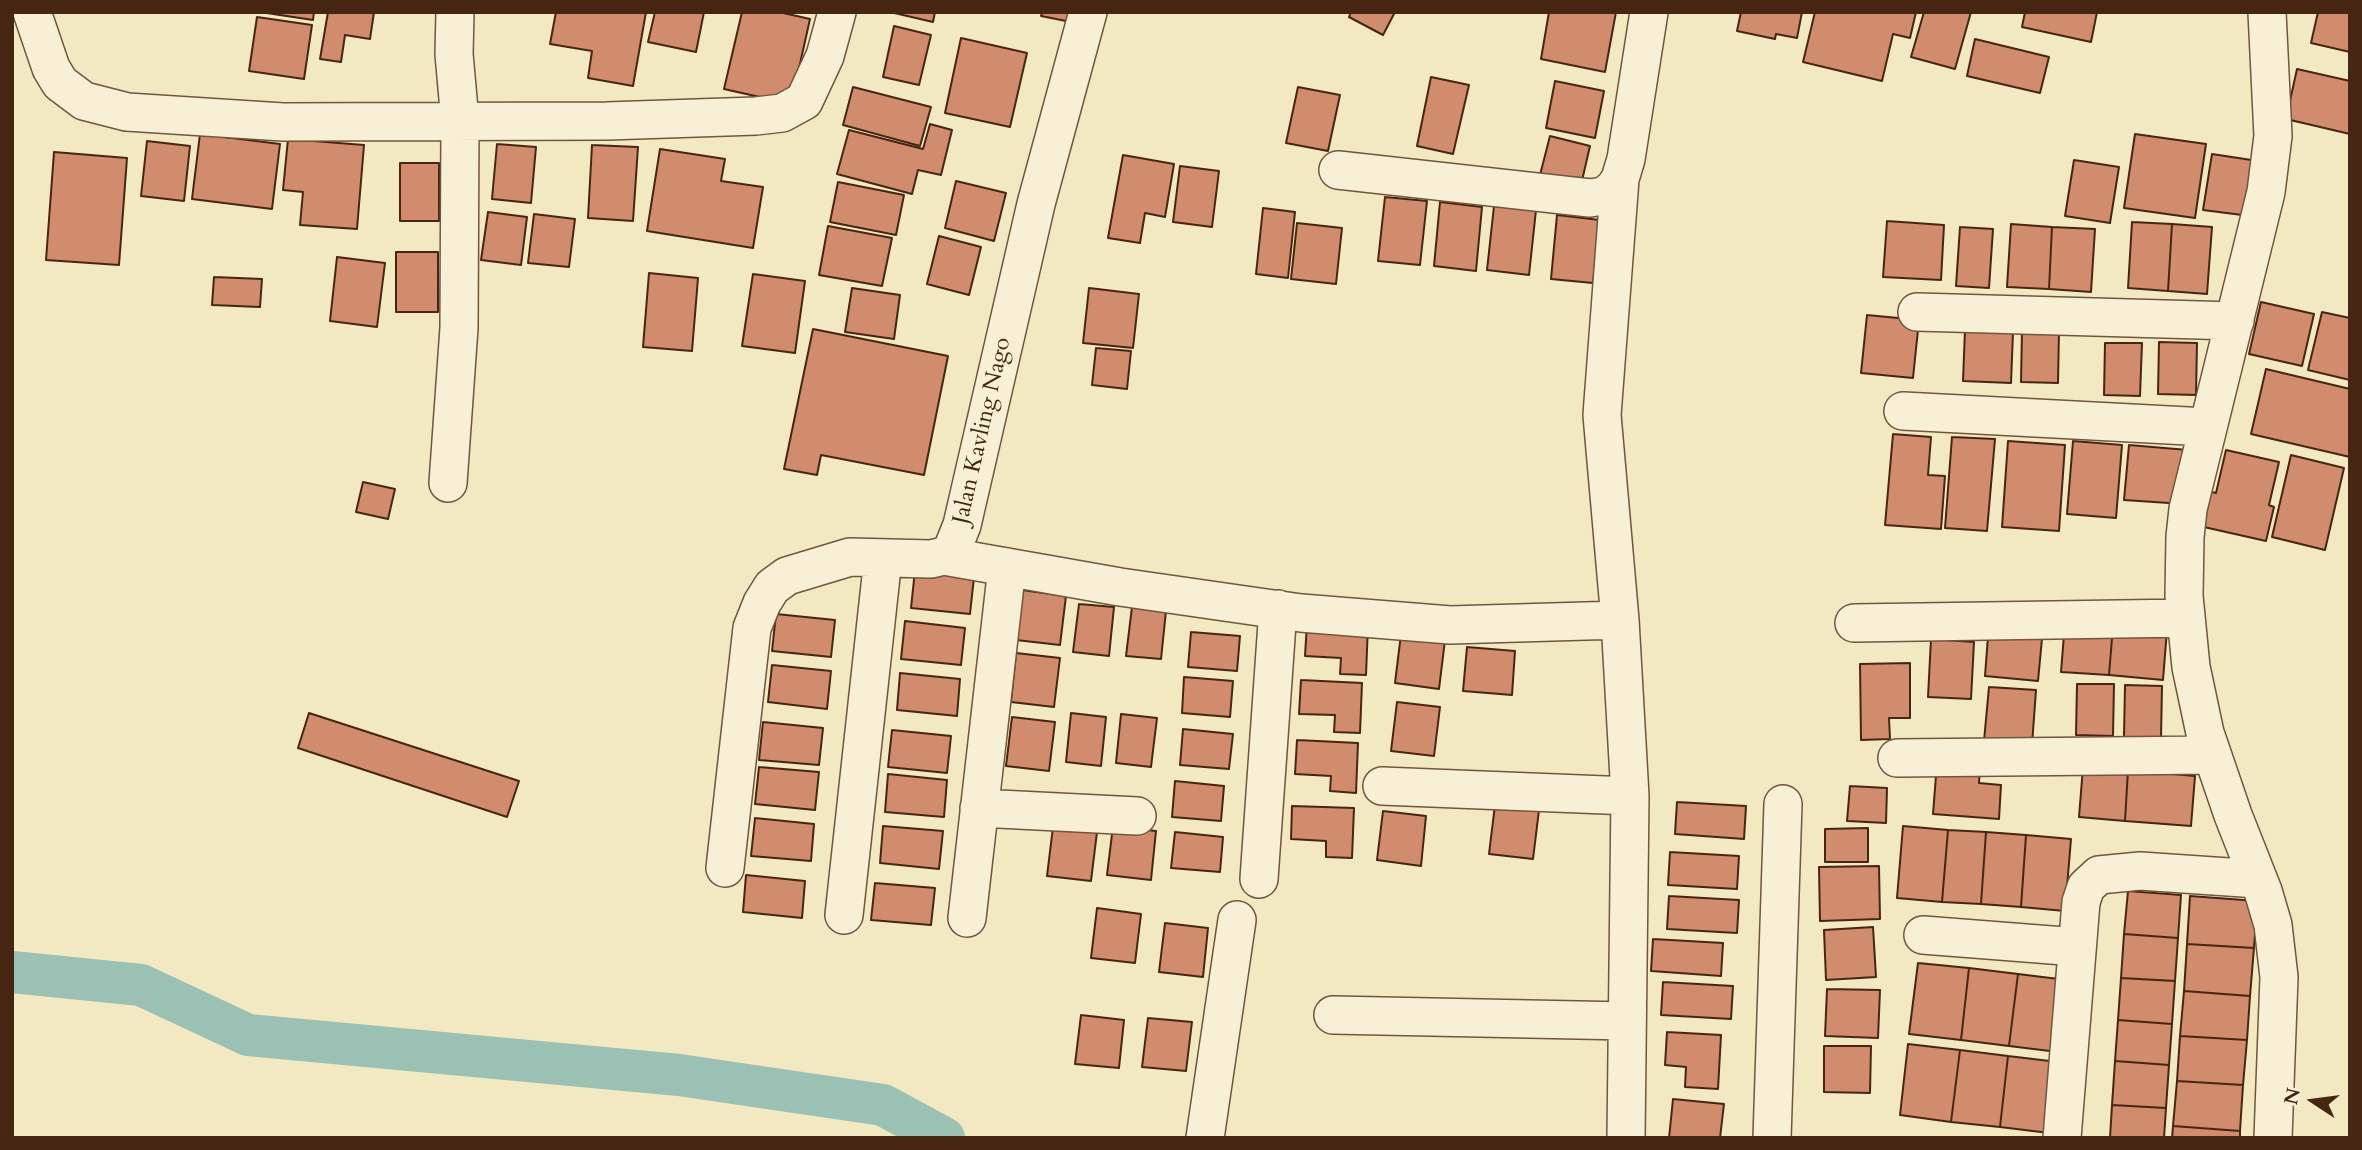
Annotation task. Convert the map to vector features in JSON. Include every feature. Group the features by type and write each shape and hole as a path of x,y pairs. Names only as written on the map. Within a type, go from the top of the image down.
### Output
{"street":[{"path":"32,12 55,76 84,101 127,112 283,122 607,121 782,113 804,101 825,56 836,12"},
{"path":"448,483 459,328 460,121 454,54 455,12"},
{"name":"Jalan Kavling Nago","path":"944,556 952,550 962,525 1036,204 1088,12"},
{"path":"1626,1138 1630,796 1620,621 1602,415 1620,179 1626,159 1649,12"},
{"path":"2267,12 2273,136 2266,192 2207,427 2188,509 2185,537 2186,618 2191,667 2205,733 2273,925 2279,977 2273,1138"},
{"path":"1338,170 1590,198 1604,196 1620,179"},
{"path":"1917,312 2235,321"},
{"path":"1903,411 2207,427"},
{"path":"725,868 752,628 762,603 772,587 787,576 850,557 931,559 944,556 1120,587 1278,609 1450,625 1620,621"},
{"path":"844,915 883,558"},
{"path":"967,918 1007,568"},
{"path":"1259,880 1278,609"},
{"path":"1854,623 2186,618"},
{"path":"1897,758 2213,755"},
{"path":"1382,786 1630,796"},
{"path":"1772,1138 1783,804"},
{"path":"979,808 1137,816"},
{"path":"2062,1138 2081,902 2086,887 2099,875 2140,870 2258,879"},
{"path":"1205,1138 1237,920"},
{"path":"1923,934 2077,947"},
{"path":"1332,1015 1627,1021"}],"building":[{"path":"260,12 314,12 313,20"},
{"path":"328,12 374,12 370,39 345,35 341,62 320,59"},
{"path":"556,12 646,12 633,86 588,78 592,51 550,44"},
{"path":"655,12 704,12 696,52 648,42"},
{"path":"742,12 779,12 810,19 791,104 724,89"},
{"path":"890,12 935,12 933,22"},
{"path":"1042,12 1079,12 1076,23 1041,16"},
{"path":"1351,12 1395,12 1383,35 1349,17"},
{"path":"1549,12 1616,12 1605,72 1541,59"},
{"path":"1741,12 1802,12 1797,38 1776,34 1775,39 1737,31"},
{"path":"1815,12 1916,12 1910,38 1893,34 1882,81 1803,62"},
{"path":"1924,12 1971,12 1955,69 1911,57"},
{"path":"2025,12 2097,12 2091,42 2022,27"},
{"path":"2318,12 2350,12 2350,52 2311,43"},
{"path":"257,17 312,25 304,79 249,71"},
{"path":"894,26 931,35 919,85 883,77"},
{"path":"961,38 1027,53 1010,127 945,113"},
{"path":"1975,39 2049,57 2040,93 1967,76"},
{"path":"2297,69 2350,81 2350,134 2286,119"},
{"path":"1431,77 1469,85 1453,154 1417,146"},
{"path":"1555,81 1604,91 1595,138 1546,128"},
{"path":"853,87 931,107 920,146 843,125"},
{"path":"1298,87 1340,95 1328,151 1286,143"},
{"path":"930,124 952,130 941,175 918,170 912,194 837,174 849,130 923,149"},
{"path":"200,134 280,144 272,209 192,199"},
{"path":"2135,134 2206,144 2195,218 2124,208"},
{"path":"1550,136 1590,146 1581,185 1540,175"},
{"path":"288,139 364,145 357,229 300,225 303,192 283,190"},
{"path":"147,141 190,146 184,201 141,196"},
{"path":"497,144 536,147 531,203 492,199"},
{"path":"592,145 638,147 633,221 588,218"},
{"path":"660,149 725,159 721,181 763,187 753,248 647,231"},
{"path":"54,152 127,158 119,265 46,260"},
{"path":"2212,154 2258,161 2250,216 2203,210"},
{"path":"1123,155 1174,164 1165,217 1145,213 1140,243 1108,238"},
{"path":"2074,160 2119,167 2110,223 2065,216"},
{"path":"400,163 439,163 439,221 400,221"},
{"path":"1180,166 1219,171 1212,227 1173,222"},
{"path":"956,181 1006,193 994,241 945,228"},
{"path":"838,182 904,195 896,235 830,222"},
{"path":"1385,197 1427,201 1420,265 1378,261"},
{"path":"1440,202 1482,207 1476,271 1434,266"},
{"path":"1494,206 1536,210 1529,275 1487,270"},
{"path":"1263,208 1295,212 1288,278 1256,274"},
{"path":"488,212 527,217 521,265 481,260"},
{"path":"534,214 575,219 569,267 528,263"},
{"path":"1557,215 1600,220 1593,283 1551,279"},
{"path":"1887,221 1944,225 1941,280 1883,277"},
{"path":"2132,222 2172,224 2168,291 2128,288"},
{"path":"1297,223 1342,228 1336,284 1291,279"},
{"path":"2011,224 2052,227 2049,289 2007,287"},
{"path":"2172,224 2212,227 2207,294 2168,291"},
{"path":"828,226 892,238 882,286 819,275"},
{"path":"1960,227 1993,229 1989,288 1956,286"},
{"path":"2052,227 2095,229 2091,292 2049,289"},
{"path":"939,236 981,247 969,295 927,284"},
{"path":"396,252 438,252 438,312 396,312"},
{"path":"337,257 385,263 377,327 330,321"},
{"path":"649,273 698,278 692,351 643,347"},
{"path":"753,274 805,281 795,353 742,346"},
{"path":"214,277 262,279 260,307 212,305"},
{"path":"852,288 900,295 894,339 845,332"},
{"path":"1089,288 1139,294 1133,348 1083,343"},
{"path":"2261,302 2314,314 2302,366 2249,354"},
{"path":"2322,312 2350,318 2350,380 2308,370"},
{"path":"1867,315 1919,320 1913,378 1861,373"},
{"path":"813,329 948,356 924,475 821,455 817,475 784,469"},
{"path":"1965,330 2013,332 2011,383 1963,381"},
{"path":"2022,330 2059,331 2058,383 2021,382"},
{"path":"2159,342 2197,343 2196,395 2158,394"},
{"path":"2105,343 2142,343 2140,396 2104,395"},
{"path":"1096,348 1131,351 1127,389 1092,385"},
{"path":"2266,369 2350,389 2350,457 2251,434"},
{"path":"1893,434 1931,437 1928,475 1945,476 1941,529 1885,525"},
{"path":"1952,437 1995,439 1987,531 1945,528"},
{"path":"2008,441 2065,445 2059,531 2002,527"},
{"path":"2073,441 2122,445 2116,518 2067,514"},
{"path":"2129,445 2188,450 2184,504 2124,500"},
{"path":"2226,450 2279,462 2269,505 2274,507 2266,541 2195,525 2203,490 2216,493"},
{"path":"2291,455 2344,468 2325,550 2272,537"},
{"path":"363,482 395,489 388,519 356,512"},
{"path":"915,570 974,577 970,614 911,608"},
{"path":"1022,590 1066,596 1060,645 1016,640"},
{"path":"1079,604 1114,607 1109,656 1073,652"},
{"path":"1132,607 1166,611 1161,659 1126,656"},
{"path":"776,614 835,620 831,657 772,651"},
{"path":"905,621 965,628 961,665 901,659"},
{"path":"2065,622 2113,626 2109,675 2061,672"},
{"path":"1307,623 1368,625 1366,675 1340,674 1341,658 1305,656"},
{"path":"1989,623 2043,628 2038,681 1985,676"},
{"path":"2113,626 2167,630 2163,680 2109,675"},
{"path":"1191,632 1240,636 1237,671 1188,667"},
{"path":"1401,634 1445,640 1439,689 1395,683"},
{"path":"1931,639 1974,642 1971,699 1928,697"},
{"path":"1467,647 1515,651 1512,695 1463,691"},
{"path":"1016,653 1060,658 1054,707 1011,702"},
{"path":"1910,663 1910,718 1889,718 1890,739 1861,740 1860,664"},
{"path":"772,665 831,671 827,709 768,702"},
{"path":"900,673 960,679 957,716 897,710"},
{"path":"1184,677 1233,681 1230,717 1182,713"},
{"path":"1301,680 1362,683 1360,733 1334,732 1335,715 1299,714"},
{"path":"2077,684 2114,684 2113,736 2076,735"},
{"path":"2125,685 2162,686 2161,738 2124,737"},
{"path":"1989,687 2036,690 2032,745 1984,741"},
{"path":"1397,702 1440,707 1434,756 1391,751"},
{"path":"309,713 519,781 507,817 298,748"},
{"path":"1071,713 1106,717 1101,766 1066,762"},
{"path":"1121,714 1157,718 1151,767 1116,763"},
{"path":"1012,717 1055,722 1049,771 1006,766"},
{"path":"763,722 823,728 819,765 759,760"},
{"path":"1183,729 1233,734 1229,769 1180,765"},
{"path":"892,730 951,736 947,773 888,767"},
{"path":"1297,740 1358,743 1356,793 1330,791 1331,776 1295,774"},
{"path":"1937,763 1980,766 1979,783 2001,785 1999,819 1933,814"},
{"path":"759,767 819,772 815,810 755,804"},
{"path":"2083,767 2128,770 2125,821 2079,817"},
{"path":"2128,770 2195,776 2191,826 2125,821"},
{"path":"888,774 947,780 944,817 885,812"},
{"path":"1175,781 1224,786 1221,821 1172,817"},
{"path":"1850,786 1887,788 1886,823 1847,821"},
{"path":"1677,802 1746,806 1744,839 1675,834"},
{"path":"1495,805 1539,810 1533,859 1489,854"},
{"path":"1292,806 1354,808 1352,858 1326,857 1326,841 1291,839"},
{"path":"1383,811 1426,816 1421,866 1377,860"},
{"path":"755,818 814,824 811,861 751,856"},
{"path":"883,826 943,831 939,869 880,863"},
{"path":"1113,826 1156,831 1151,880 1107,875"},
{"path":"1903,826 1948,830 1942,902 1897,898"},
{"path":"1053,827 1097,832 1091,881 1047,876"},
{"path":"1868,828 1868,862 1825,862 1825,829"},
{"path":"1948,830 1986,832 1981,904 1942,902"},
{"path":"1175,832 1223,837 1220,872 1171,868"},
{"path":"1986,832 2026,835 2021,907 1981,904"},
{"path":"2026,835 2071,839 2065,911 2021,907"},
{"path":"1670,852 1739,856 1737,889 1668,885"},
{"path":"1879,866 1880,919 1820,921 1819,867"},
{"path":"746,875 805,881 802,918 743,912"},
{"path":"875,883 935,888 931,925 871,920"},
{"path":"2128,891 2181,895 2178,938 2124,934"},
{"path":"1669,896 1739,900 1737,933 1667,929"},
{"path":"2190,896 2257,901 2254,948 2187,944"},
{"path":"1097,908 1141,914 1135,963 1091,958"},
{"path":"1165,923 1208,928 1203,977 1159,972"},
{"path":"1873,927 1876,977 1826,980 1824,930"},
{"path":"2124,934 2178,938 2175,981 2121,978"},
{"path":"1653,939 1723,943 1721,976 1651,971"},
{"path":"2187,944 2254,948 2250,996 2184,991"},
{"path":"1918,963 1969,968 1961,1040 1909,1034"},
{"path":"1969,968 2018,974 2009,1046 1961,1040"},
{"path":"2018,974 2067,980 2058,1052 2009,1046"},
{"path":"2121,978 2175,981 2172,1024 2118,1020"},
{"path":"1663,982 1733,986 1731,1019 1661,1015"},
{"path":"1827,989 1880,990 1878,1038 1825,1036"},
{"path":"2184,991 2250,996 2247,1040 2180,1036"},
{"path":"1081,1015 1124,1020 1119,1068 1075,1064"},
{"path":"1148,1018 1192,1022 1186,1071 1142,1067"},
{"path":"2118,1020 2172,1024 2169,1065 2115,1061"},
{"path":"1667,1032 1721,1035 1718,1089 1685,1087 1686,1067 1665,1065"},
{"path":"2180,1036 2247,1040 2243,1085 2177,1081"},
{"path":"1908,1044 1960,1050 1951,1122 1900,1115"},
{"path":"1824,1046 1871,1046 1870,1093 1824,1092"},
{"path":"1960,1050 2008,1056 2000,1127 1951,1122"},
{"path":"2008,1056 2058,1062 2049,1133 2000,1127"},
{"path":"2115,1061 2169,1065 2166,1108 2112,1105"},
{"path":"2177,1081 2243,1085 2240,1131 2173,1126"},
{"path":"1673,1099 1724,1104 1720,1138 1669,1138"},
{"path":"2112,1105 2166,1108 2164,1138 2110,1138"},
{"path":"2173,1126 2240,1131 2240,1138 2172,1138"}],"waterway":[{"path":"12,972 141,985 248,1035 679,1075 883,1105 944,1138"}]}
